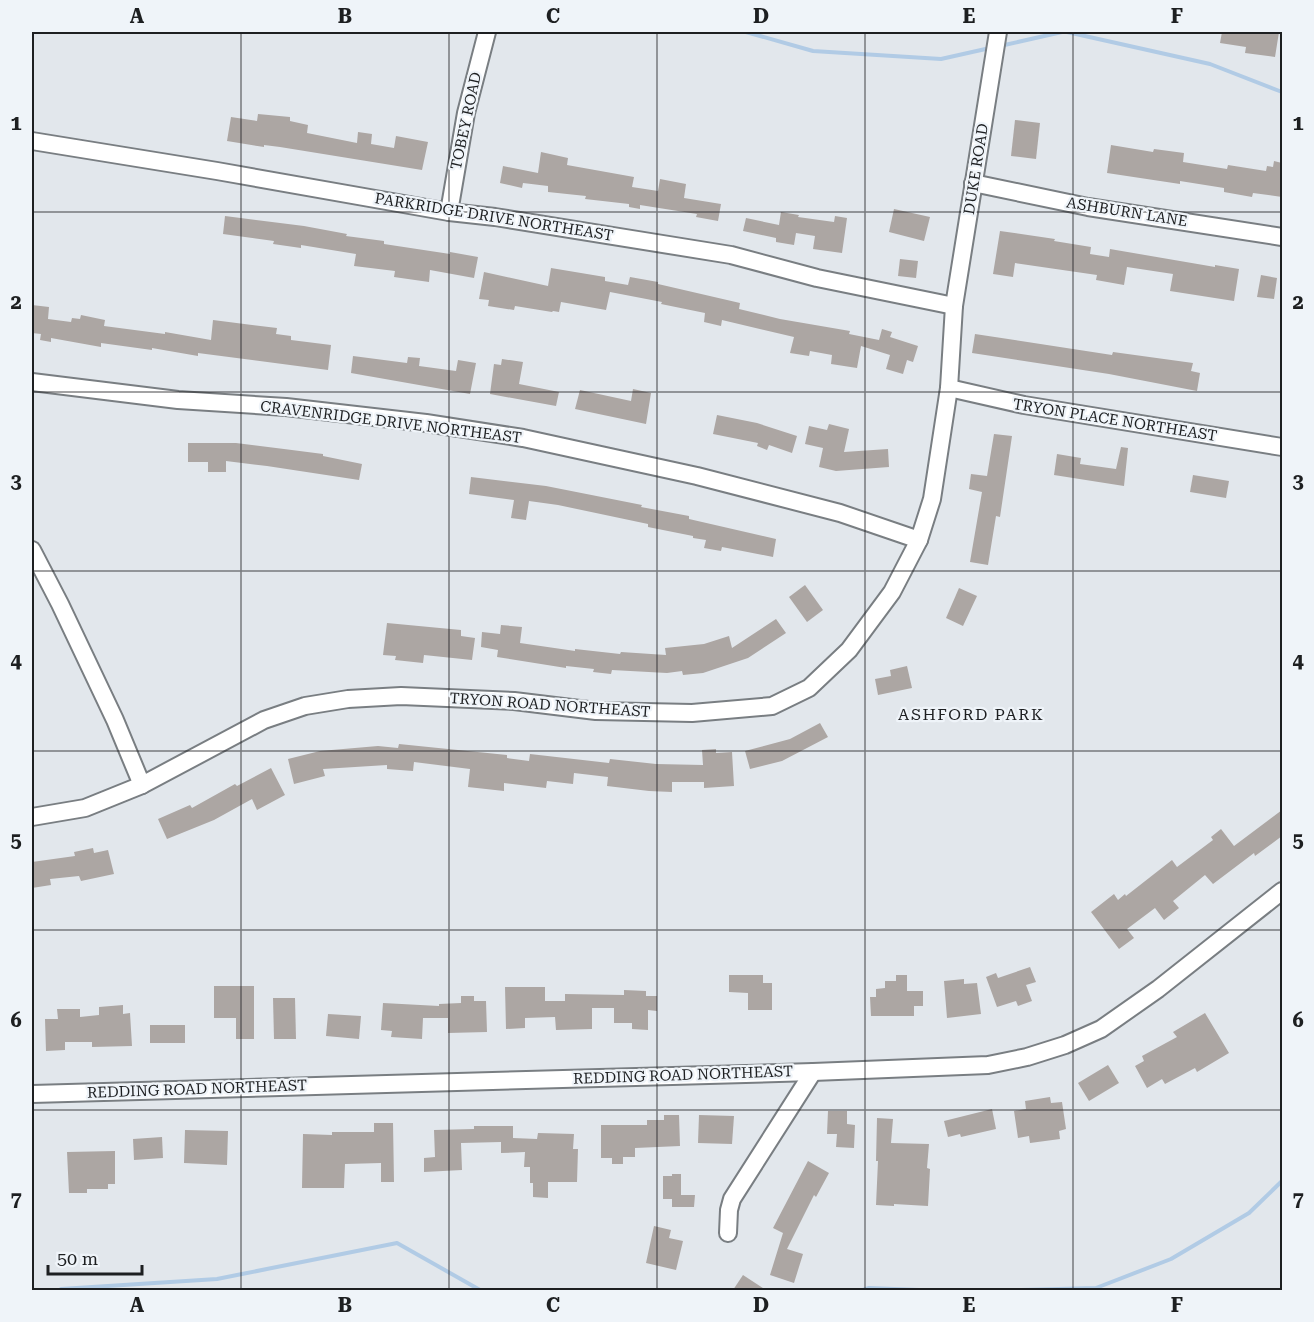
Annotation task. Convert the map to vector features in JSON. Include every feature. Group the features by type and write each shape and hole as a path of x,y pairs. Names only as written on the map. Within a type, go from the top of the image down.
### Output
{"street":[{"name":"TOBEY ROAD","path":"448,212 466,113 487,32"},
{"name":"DUKE ROAD","path":"954,306 998,32"},
{"name":"PARKRIDGE DRIVE NORTHEAST","path":"32,141 448,212 495,217 731,255 817,278 954,306"},
{"name":"ASHBURN LANE","path":"973,183 1088,207 1282,237"},
{"name":"TRYON ROAD NORTHEAST","path":"32,817 85,808 142,785 264,720 305,706 348,699 401,696 514,701 596,711 682,713 772,706 809,688 849,650 892,592 919,540 932,499 949,388 954,306"},
{"name":"CRAVENRIDGE DRIVE NORTHEAST","path":"32,382 178,400 286,407 426,423 523,438 730,484 840,513 919,540"},
{"name":"TRYON PLACE NORTHEAST","path":"949,388 1024,405 1282,447"},
{"path":"32,550 105,699 142,785"},
{"name":"REDDING ROAD NORTHEAST","path":"32,1094 988,1065 1027,1057 1065,1045 1101,1029 1158,989 1282,891"},
{"path":"728,1233 732,1199 813,1072"}],"building":[{"path":"1222,32 1279,32 1275,57 1245,53 1246,47 1220,43"},
{"path":"258,114 290,117 290,121 308,125 307,133 357,143 358,132 372,134 371,144 394,148 396,136 428,142 422,170 280,147 227,141 231,117 257,121"},
{"path":"1015,120 1040,123 1036,159 1011,156"},
{"path":"1111,145 1153,152 1154,149 1184,153 1183,162 1227,169 1228,165 1266,171 1267,166 1273,167 1274,161 1282,163 1282,197 1253,193 1252,197 1224,192 1224,188 1107,173"},
{"path":"541,152 568,158 567,165 634,177 632,187 658,191 660,179 686,184 684,198 721,204 718,221 696,217 697,214 640,205 640,209 629,207 629,204 585,199 586,196 548,192 548,186 523,183 522,188 500,183 503,166 538,173"},
{"path":"894,209 930,217 924,241 889,232"},
{"path":"781,212 834,222 835,216 847,218 842,253 813,249 815,236 796,233 794,245 776,242 776,238 743,231 746,218 779,225"},
{"path":"225,216 304,226 347,234 346,236 384,241 384,244 478,257 474,278 430,270 429,282 394,277 395,271 354,266 356,254 301,245 301,248 273,244 274,241 223,234"},
{"path":"1000,231 1091,247 1090,254 1109,257 1110,249 1239,269 1234,301 1170,291 1173,274 1127,267 1124,285 1096,280 1097,275 1015,263 1013,277 993,274"},
{"path":"900,259 918,261 916,278 898,276"},
{"path":"551,268 605,277 605,281 628,285 630,277 658,282 658,284 740,303 739,309 780,319 850,331 849,334 879,340 882,329 892,332 890,337 918,346 913,362 907,360 903,374 886,369 890,355 861,346 857,368 831,364 832,355 810,351 809,356 790,353 794,337 722,320 721,326 704,322 705,313 610,292 606,310 561,302 559,312 515,306 514,310 488,306 489,300 479,299 484,272 548,286"},
{"path":"1261,275 1277,278 1274,299 1257,297"},
{"path":"32,305 49,307 48,319 71,322 72,318 80,319 81,315 105,320 104,326 165,334 165,332 211,340 213,320 277,328 276,334 291,336 291,340 331,345 328,370 198,353 198,356 152,348 152,350 101,343 101,347 51,338 51,342 40,340 41,334 32,333"},
{"path":"975,334 1112,355 1113,352 1193,363 1191,371 1200,373 1197,391 1109,374 972,353"},
{"path":"353,356 407,363 408,357 420,358 419,366 456,371 458,360 476,363 470,394 351,373"},
{"path":"502,359 523,362 519,384 559,392 556,406 490,394 494,364 501,365"},
{"path":"633,389 651,393 646,424 575,409 580,390 631,401"},
{"path":"717,415 757,423 797,436 792,453 769,445 767,450 757,446 758,443 713,434"},
{"path":"829,424 849,429 844,452 888,449 889,467 836,471 819,467 823,448 805,444 809,426 827,430"},
{"path":"994,434 1012,436 1000,517 996,516 988,565 970,562 982,492 969,489 971,474 987,476"},
{"path":"188,443 236,443 323,454 323,456 362,464 359,480 226,461 226,472 208,472 208,462 188,462"},
{"path":"1121,447 1128,448 1124,486 1054,475 1057,454 1081,458 1080,464 1116,469"},
{"path":"1193,475 1229,481 1226,498 1190,492"},
{"path":"471,477 546,486 642,505 641,507 689,516 689,519 776,539 773,557 722,547 721,551 704,548 706,540 693,538 693,536 558,505 529,501 526,520 511,518 514,500 469,494"},
{"path":"805,585 823,610 807,622 789,597"},
{"path":"959,588 977,596 963,626 946,618"},
{"path":"776,619 786,633 748,658 703,673 683,675 682,671 667,673 612,670 611,674 593,672 594,669 566,666 566,668 497,657 498,650 481,647 482,632 500,634 501,625 522,627 520,643 575,651 575,649 620,654 621,652 666,655 665,648 704,644 729,636 732,648"},
{"path":"387,623 461,630 461,636 475,638 472,660 424,655 423,663 395,660 396,656 383,655"},
{"path":"907,666 912,688 878,695 875,679 891,676 890,670"},
{"path":"820,723 828,737 782,761 750,769 745,751 790,739"},
{"path":"399,744 507,755 507,758 529,761 530,754 609,763 610,759 656,764 703,765 702,750 716,749 716,753 732,752 734,786 704,788 704,782 672,782 672,792 649,791 607,786 608,777 574,773 573,784 547,781 546,788 504,783 504,791 468,787 470,769 414,762 413,771 387,769 387,765 323,769 325,776 294,784 288,759 320,751 378,746 398,748"},
{"path":"271,768 285,795 257,810 252,799 214,820 167,839 158,819 190,805 192,808 235,784 237,786"},
{"path":"1282,810 1282,836 1255,856 1254,853 1213,884 1205,875 1173,901 1179,908 1164,920 1155,908 1127,929 1134,938 1119,949 1091,912 1114,894 1118,900 1125,894 1126,896 1172,860 1177,867 1213,840 1211,837 1221,829 1234,846"},
{"path":"93,848 94,853 108,850 114,874 81,881 79,876 50,879 51,885 32,888 32,862 75,856 74,852"},
{"path":"1030,967 1036,982 1026,985 1032,1001 1018,1006 1016,1001 997,1007 986,977 996,973 998,978"},
{"path":"729,975 763,975 763,983 772,983 772,1010 748,1010 748,993 729,992"},
{"path":"896,975 907,975 907,991 923,991 923,1006 914,1006 914,1016 871,1016 870,997 876,997 876,989 885,988 885,981 896,981"},
{"path":"964,979 964,984 977,983 981,1014 947,1018 944,981"},
{"path":"214,986 254,986 254,1039 236,1039 236,1018 214,1018"},
{"path":"505,987 545,987 545,1001 565,1001 565,994 624,995 624,990 646,991 646,996 657,996 657,1011 648,1010 648,1030 632,1029 632,1023 614,1023 614,1008 592,1008 592,1029 556,1030 555,1017 525,1018 525,1028 506,1029"},
{"path":"461,996 474,996 474,1001 486,1001 487,1032 448,1033 448,1018 423,1018 422,1039 391,1037 392,1031 381,1030 383,1003 439,1006 439,1004 461,1003"},
{"path":"273,998 295,998 296,1039 274,1039"},
{"path":"123,1005 123,1014 130,1013 132,1046 92,1047 92,1042 65,1042 65,1050 46,1051 45,1019 58,1019 57,1009 80,1009 80,1017 99,1015 99,1007"},
{"path":"1205,1013 1229,1053 1197,1072 1195,1068 1165,1084 1162,1079 1147,1088 1135,1066 1144,1061 1142,1056 1177,1037 1173,1032"},
{"path":"328,1014 361,1016 359,1039 326,1036"},
{"path":"150,1025 185,1025 185,1043 150,1043"},
{"path":"1108,1065 1119,1083 1089,1101 1078,1083"},
{"path":"1050,1097 1051,1103 1062,1102 1066,1129 1059,1131 1060,1139 1030,1143 1029,1136 1018,1138 1014,1111 1026,1109 1025,1101"},
{"path":"992,1109 996,1129 961,1137 960,1134 948,1137 944,1121"},
{"path":"828,1111 847,1111 847,1124 855,1125 854,1148 836,1147 837,1134 827,1134"},
{"path":"664,1115 679,1115 680,1146 635,1148 635,1157 623,1157 623,1164 612,1164 612,1158 601,1158 601,1125 647,1125 647,1120 664,1120"},
{"path":"699,1115 734,1116 732,1144 698,1143"},
{"path":"877,1118 893,1119 891,1143 929,1144 928,1206 876,1205"},
{"path":"374,1123 393,1123 394,1182 381,1182 381,1163 345,1164 344,1188 302,1188 303,1134 332,1135 332,1132 374,1132"},
{"path":"474,1126 513,1126 513,1138 537,1139 538,1133 574,1134 573,1149 578,1149 577,1182 548,1182 548,1198 533,1197 530,1167 524,1167 525,1152 501,1153 501,1142 461,1143 462,1170 424,1172 424,1158 435,1157 434,1130 474,1129"},
{"path":"185,1130 228,1131 227,1165 184,1163"},
{"path":"162,1137 163,1158 134,1160 133,1139"},
{"path":"115,1151 115,1184 108,1184 108,1189 87,1189 87,1193 69,1193 67,1152"},
{"path":"808,1161 829,1173 816,1197 814,1195 787,1249 803,1254 794,1283 770,1275 783,1233 773,1228"},
{"path":"672,1174 681,1174 681,1195 695,1195 694,1207 672,1207 672,1199 663,1199 663,1176 672,1176"},
{"path":"654,1226 671,1230 669,1238 683,1241 676,1270 646,1263"},
{"path":"743,1275 766,1290 733,1290"}],"waterway":[{"path":"746,32 813,51 941,59 990,48"},
{"path":"1000,46 1062,32"},
{"path":"1067,32 1210,64 1282,92"},
{"path":"1021,1290 1096,1288 1171,1259 1249,1213 1282,1181"},
{"path":"61,1289 217,1279 397,1243 480,1290"},
{"path":"863,1290 869,1288 919,1290"}],"district":[{"name":"ASHFORD PARK","path":"971,714"}]}
